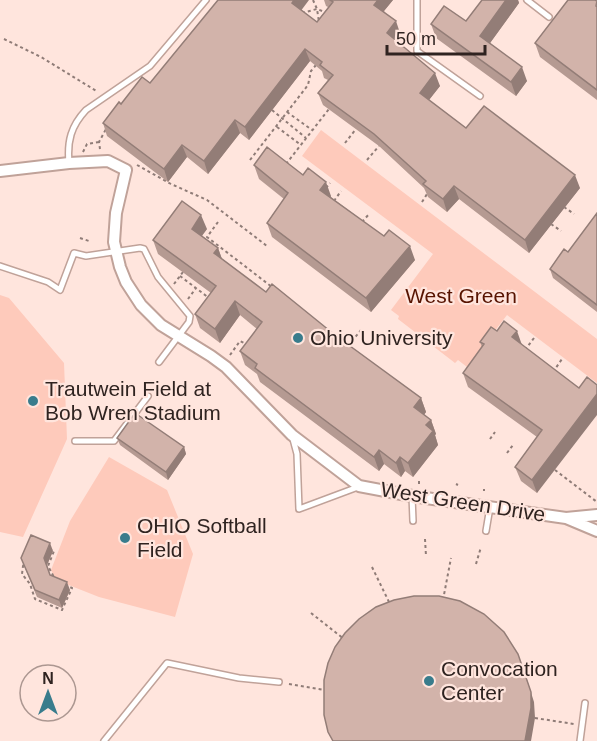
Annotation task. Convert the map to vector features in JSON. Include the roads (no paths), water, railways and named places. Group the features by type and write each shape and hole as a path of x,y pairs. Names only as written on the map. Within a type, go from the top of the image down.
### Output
{"street":[{"name":"West Green Drive","path":"0,171 108,161 126,170 116,213 114,242 126,282 141,305 161,325 226,367 292,435 359,486 566,518 597,515"},
{"name":"West Green Drive","path":"566,518 597,531"}],"lane":[{"path":"69,163 68,144 73,126 86,110 150,66 207,0"},
{"path":"417,0 417,51 480,96"},
{"path":"527,0 549,17"},
{"path":"0,266 48,282 60,290 74,253 86,256 140,248 147,252 158,277 190,316 189,322 159,362"},
{"path":"75,441 114,441 148,396"},
{"name":"West Green Drive","path":"292,435 297,454 299,510 328,496 359,486"},
{"path":"412,496 413,521"},
{"path":"486,531 490,507"},
{"path":"104,741 167,663 239,678 279,682"},
{"path":"580,741 585,704"}],"place":[{"name":"Ohio University","path":"298,338"},
{"name":"Trautwein Field at Bob Wren Stadium","path":"33,401"},
{"name":"OHIO Softball Field","path":"125,538"},
{"name":"Convocation Center","path":"429,681"}],"park label":[{"name":"West Green","path":"461,296"}]}
